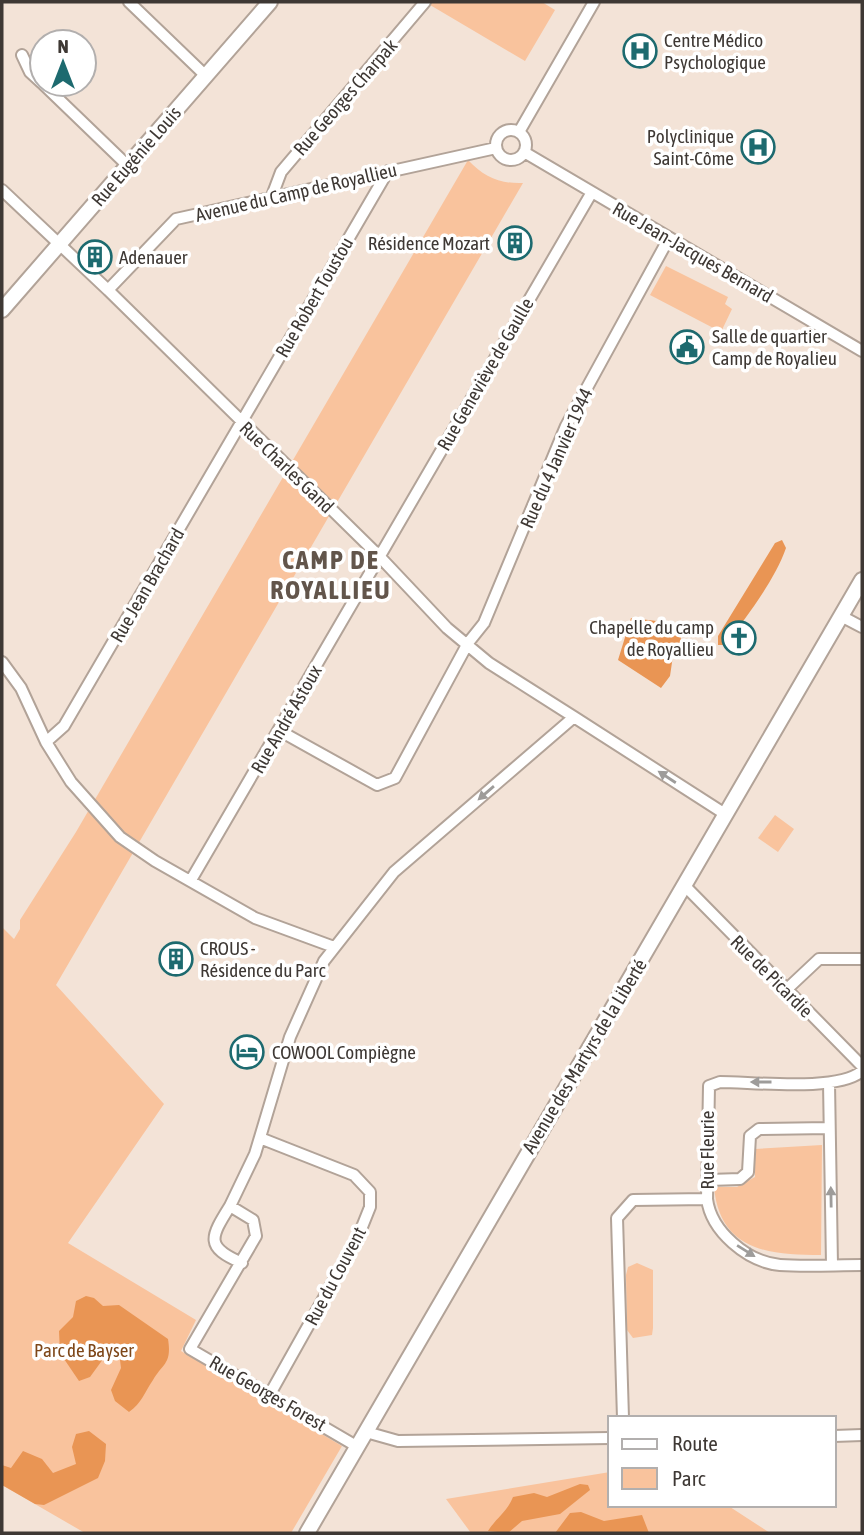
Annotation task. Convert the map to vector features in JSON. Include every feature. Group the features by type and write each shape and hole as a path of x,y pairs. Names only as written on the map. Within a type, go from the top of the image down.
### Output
{"street":[{"path":"129,2 206,76"},
{"name":"Rue Eugénie Louis","path":"2,310 270,2"},
{"name":"Rue Georges Charpak","path":"272,195 281,172 425,2"},
{"path":"519,132 594,2"},
{"path":"22,55 28,68"},
{"path":"57,98 127,165"},
{"path":"512,130 519,132 524,137 524,152 519,158 506,159 496,148 499,135 512,130"},
{"name":"Avenue du Camp de Royallieu","path":"108,290 176,219 272,195 496,148"},
{"name":"Rue Jean-Jacques Bernard","path":"524,152 862,351"},
{"name":"Rue Robert Toustou","path":"240,424 388,172"},
{"path":"2,190 57,246 108,290"},
{"name":"Rue Geneviève de Gaulle","path":"379,556 592,192"},
{"name":"Rue du 4 Janvier 1944","path":"280,731 377,785 395,778 468,643 484,623 566,426 670,238"},
{"name":"Rue Charles Gand","path":"108,290 240,424 379,556 447,628 489,663 725,814"},
{"name":"Rue Jean Brachard","path":"46,742 64,726 240,424"},
{"name":"Rue André Astoux","path":"191,880 280,731 379,556"},
{"name":"Avenue des Martyrs de la Liberté","path":"307,1533 862,580"},
{"path":"841,616 862,627"},
{"path":"2,662 20,688 46,742 71,782 120,837 155,861 256,918 334,947"},
{"path":"242,1264 220,1253 214,1245 214,1233 230,1206 260,1138 290,1037 315,976 334,947 394,872 575,717"},
{"name":"Rue de Picardie","path":"684,885 862,1069"},
{"path":"786,990 819,959 862,959"},
{"name":"Rue Fleurie","path":"623,1416 617,1218 633,1200 707,1199 709,1086 720,1082 829,1083 853,1079 862,1069"},
{"path":"829,1083 832,1265"},
{"path":"709,1180 740,1179 748,1172 750,1136 760,1129 829,1128"},
{"name":"Rue du Couvent","path":"260,1138 354,1175 370,1192 370,1207 358,1237 270,1394"},
{"path":"707,1199 711,1216 722,1231 754,1257 777,1265 862,1265"},
{"name":"Rue Georges Forest","path":"230,1206 253,1220 256,1236 190,1349 358,1447"},
{"path":"366,1432 398,1441 608,1438"},
{"path":"836,1436 862,1436"}],"green space":[{"path":"425,2 542,2 555,10 525,61"},
{"name":"Parc de Bayser","path":"468,160 493,178 523,183 56,985 164,1104 68,1243 196,1320 181,1351 342,1446 291,1533 85,1533 2,1485 2,927 14,939 20,929 20,920 76,832"},
{"path":"666,266 728,297 725,304 732,309 721,332 650,295"},
{"path":"782,540 786,548 767,586 725,645 718,645 718,636 775,543"},
{"path":"631,618 657,621 681,637 680,645 674,649 670,676 661,688 618,660"},
{"path":"775,815 794,829 778,852 758,838"},
{"path":"822,1145 821,1255 766,1250 737,1237 726,1225 718,1208 714,1187 737,1187 755,1177 755,1149"},
{"path":"637,1263 653,1270 653,1328 652,1335 633,1338 627,1330 626,1275 628,1267"},
{"name":"Parc de Bayser","path":"86,1296 94,1298 103,1306 119,1305 168,1339 169,1354 166,1362 140,1401 129,1412 115,1401 111,1390 121,1368 120,1360 106,1355 90,1377 79,1381 60,1353 59,1331 73,1317 76,1301"},
{"path":"89,1431 106,1444 105,1461 98,1478 44,1505 35,1504 2,1485 2,1465 11,1468 23,1451 42,1459 53,1473 76,1464 72,1447 76,1434"},
{"path":"608,1472 608,1507 730,1507 770,1533 471,1533 446,1499"},
{"path":"580,1484 588,1485 590,1490 560,1514 522,1521 508,1533 488,1531 513,1497 534,1493 547,1497"},
{"path":"581,1512 604,1521 642,1515 649,1533 555,1533 570,1513"}],"place":[{"name":"Centre Médico Psychologique","path":"640,51"},
{"name":"Polyclinique Saint-Côme","path":"758,147"},
{"name":"Résidence Mozart","path":"515,243"},
{"name":"Adenauer","path":"95,257"},
{"name":"Salle de quartier Camp de Royalieu","path":"687,347"},
{"name":"Chapelle du camp de Royallieu","path":"739,638"},
{"name":"CROUS - Résidence du Parc","path":"176,959"},
{"name":"COWOOL Compiègne","path":"247,1052"}],"district":[{"name":"CAMP DE ROYALLIEU","path":"331,575"}]}
